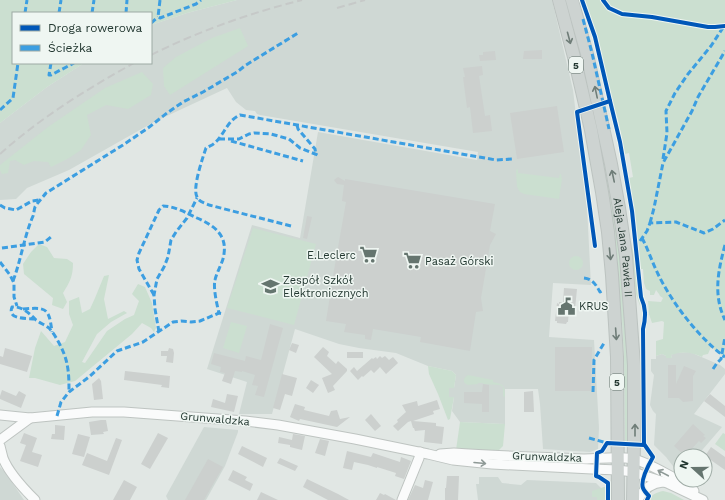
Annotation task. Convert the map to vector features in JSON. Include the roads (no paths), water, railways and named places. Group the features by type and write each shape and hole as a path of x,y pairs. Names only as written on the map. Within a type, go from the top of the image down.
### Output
{"main road":[{"name":"Aleja Jana Pawła II","path":"559,0 591,130 602,192 612,276 617,357 618,500"},
{"name":"Aleja Jana Pawła II","path":"572,0 587,54 619,208 627,272 634,365 634,472 637,498"}],"street":[{"name":"Grunwaldzka","path":"0,415 30,418 92,412 124,412 218,418 278,425 347,437 424,453 594,459 618,464 703,500"},
{"path":"0,440 30,418"},
{"path":"0,446 3,458 9,468 24,489 35,500"},
{"path":"402,500 419,458 424,453"},
{"name":"Grunwaldzka","path":"618,464 634,459 649,465 685,484 703,500"},
{"path":"637,498 649,486 663,482"}],"railway":[{"path":"152,54 225,23 302,0"},
{"path":"337,8 365,0"},
{"path":"0,154 31,128 64,105 132,64"}],"place":[{"name":"E.Leclerc","path":"369,255"},
{"name":"Pasaż Górski","path":"412,261"},
{"name":"Zespół Szkół Elektronicznych","path":"270,286"},
{"name":"KRUS","path":"566,306"}]}
